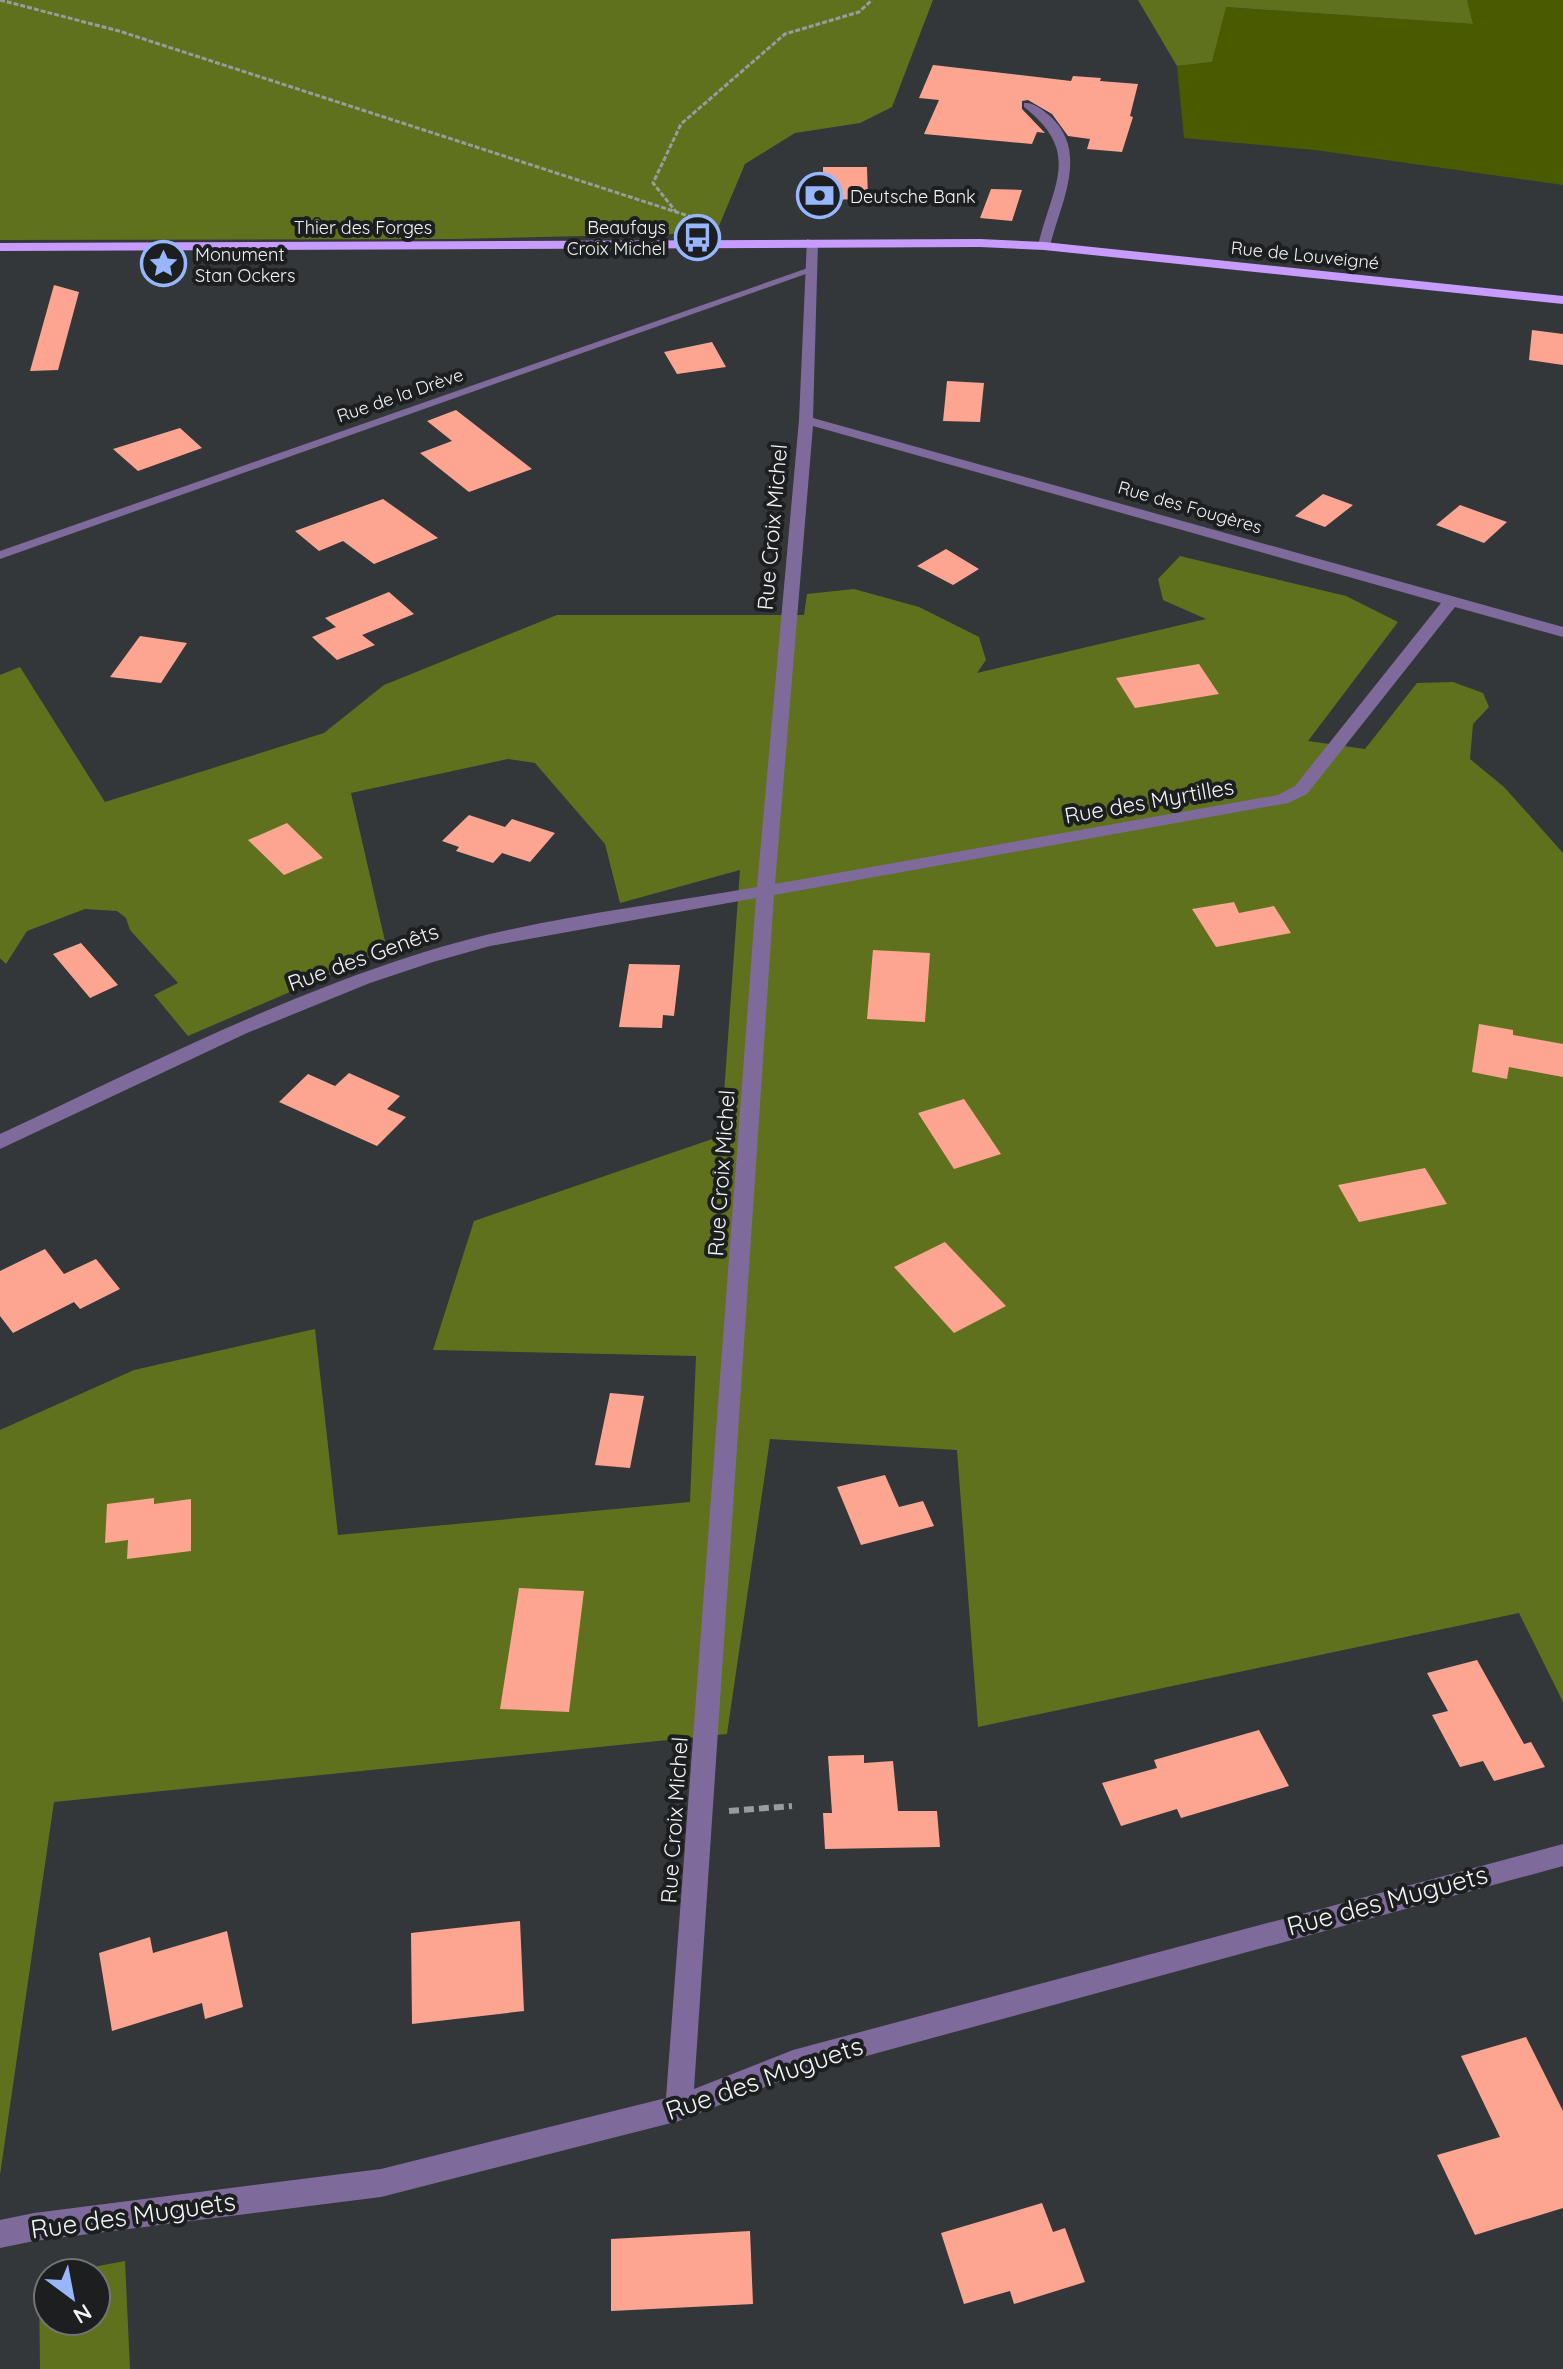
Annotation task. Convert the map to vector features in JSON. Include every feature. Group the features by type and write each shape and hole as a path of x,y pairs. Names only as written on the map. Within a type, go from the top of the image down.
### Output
{"main road":[{"name":"Rue de Louveigné","path":"812,242 932,241 1044,246 1563,300"},
{"name":"Thier des Forges","path":"0,247 812,242"}],"street":[{"path":"1028,105 1051,119 1062,138 1068,158 1044,246"},
{"name":"Rue Croix Michel","path":"679,2108 765,892 806,420 812,242"},
{"name":"Rue des Fougères","path":"806,420 1563,632"},
{"name":"Rue des Myrtilles","path":"765,892 1282,799 1301,790 1451,601"},
{"name":"Rue des Genêts","path":"0,1142 319,995 424,956 490,940 765,892"},
{"name":"Rue des Muguets","path":"0,2234 34,2227 381,2183 679,2108 793,2063 1563,1855"}],"lane":[{"name":"Rue de la Drève","path":"0,555 812,270"}],"path":[{"path":"0,0 119,31 677,214 653,183 681,124 785,34 859,12 872,0"},
{"path":"698,1813 792,1806"}],"green space":[{"path":"0,0 933,0 892,107 860,123 795,133 745,164 716,233 454,239 0,240"},
{"path":"1138,0 1467,0 1473,24 1226,7 1212,62 1177,66"},
{"path":"1467,0 1563,0 1563,185 1315,150 1184,138 1177,66 1212,62 1225,7 1473,24"},
{"path":"1180,556 1346,596 1398,622 1308,741 1365,749 1417,683 1453,682 1483,693 1489,707 1473,724 1470,759 1504,787 1563,853 1563,1702 1519,1613 978,1727 957,1450 770,1439 727,1734 54,1802 0,2175 0,1430 134,1370 315,1329 338,1535 690,1502 696,1356 433,1350 474,1221 721,1136 740,870 620,903 605,844 535,763 508,759 351,793 387,950 188,1036 154,995 178,983 117,911 85,909 27,931 6,964 0,958 0,675 20,667 105,802 324,733 384,685 557,615 804,615 807,594 854,589 919,607 979,637 986,660 977,673 1206,619 1163,600 1158,579"},
{"path":"125,2261 130,2369 40,2369 40,2337 112,2337 112,2263"}],"building":[{"path":"933,65 1071,81 1073,76 1138,84 1130,116 1133,117 1122,152 1087,149 1090,139 1068,136 1052,114 1028,100 1022,101 1022,109 1045,133 1037,132 1032,144 924,134 939,100 919,98"},
{"path":"823,167 867,167 868,199 816,200 816,173 823,173"},
{"path":"991,189 1022,190 1012,221 980,218"},
{"path":"54,285 79,292 58,370 30,371"},
{"path":"1532,330 1563,334 1563,365 1529,360"},
{"path":"712,342 726,367 677,374 664,352"},
{"path":"947,381 984,383 980,422 943,421"},
{"path":"456,410 532,469 469,492 420,453 452,441 427,421"},
{"path":"180,428 202,448 138,471 113,449"},
{"path":"1323,494 1353,505 1325,527 1295,516"},
{"path":"383,499 438,538 374,564 343,541 319,551 295,531"},
{"path":"1460,505 1507,522 1484,543 1436,525"},
{"path":"946,549 979,569 953,585 917,566"},
{"path":"389,592 414,614 362,635 375,645 337,660 312,637 336,627 325,618"},
{"path":"140,636 187,643 161,683 110,677"},
{"path":"1199,664 1219,694 1135,708 1116,678"},
{"path":"469,815 505,827 512,819 555,833 530,862 502,853 493,863 456,851 459,847 442,841"},
{"path":"287,823 323,858 284,875 248,840"},
{"path":"1234,902 1239,913 1274,906 1291,933 1216,947 1192,909"},
{"path":"81,943 118,985 90,998 53,954"},
{"path":"873,950 930,953 925,1022 867,1019"},
{"path":"629,964 680,965 674,1016 663,1015 662,1028 619,1027"},
{"path":"1479,1024 1513,1030 1513,1035 1563,1044 1563,1077 1509,1067 1507,1079 1472,1072"},
{"path":"349,1073 400,1096 387,1109 406,1117 377,1146 279,1102 308,1074 335,1086"},
{"path":"964,1099 1001,1154 954,1169 918,1113"},
{"path":"1425,1168 1447,1204 1359,1222 1338,1185"},
{"path":"945,1242 1006,1306 954,1333 894,1267"},
{"path":"45,1249 64,1274 96,1259 120,1289 80,1309 74,1302 13,1333 0,1316 0,1271"},
{"path":"610,1393 644,1396 630,1468 595,1465"},
{"path":"885,1475 899,1507 923,1501 934,1526 861,1545 837,1487"},
{"path":"154,1498 154,1504 191,1499 191,1551 127,1559 128,1540 105,1543 107,1504"},
{"path":"519,1588 584,1591 569,1712 500,1709"},
{"path":"1477,1660 1524,1744 1531,1742 1545,1767 1494,1781 1483,1761 1460,1767 1432,1715 1448,1711 1427,1673"},
{"path":"1259,1730 1289,1786 1181,1818 1177,1809 1121,1826 1102,1783 1157,1768 1154,1760"},
{"path":"864,1755 864,1763 893,1761 898,1811 937,1811 940,1847 825,1849 823,1813 832,1813 828,1756"},
{"path":"520,1921 524,2011 412,2024 411,1933"},
{"path":"227,1931 243,2007 205,2019 202,2003 112,2031 99,1953 150,1937 153,1953"},
{"path":"1526,2037 1563,2111 1563,2208 1475,2235 1437,2155 1500,2137 1461,2056"},
{"path":"1042,2203 1053,2232 1065,2228 1085,2282 1014,2304 1010,2291 964,2304 941,2233"},
{"path":"750,2231 753,2304 611,2311 611,2239"}],"place":[{"name":"Deutsche Bank","path":"819,196"},
{"name":"Beaufays Croix Michel","path":"697,237"},
{"name":"Monument Stan Ockers","path":"164,264"}]}
